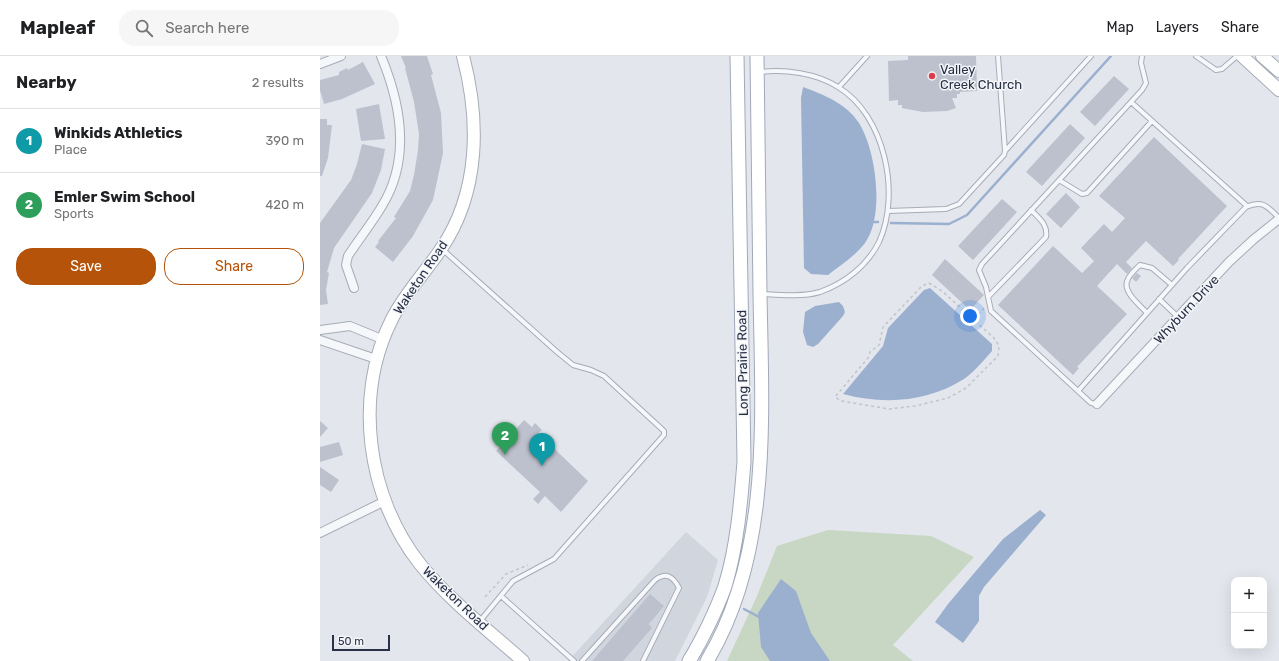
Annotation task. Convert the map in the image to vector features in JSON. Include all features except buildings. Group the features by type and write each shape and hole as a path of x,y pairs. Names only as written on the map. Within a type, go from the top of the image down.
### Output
{"main road":[{"name":"Long Prairie Road","path":"689,661 698,647 725,586 740,512 744,461 737,56"},
{"name":"Long Prairie Road","path":"707,661 739,591 756,514 762,414 757,56"},
{"path":"740,294 760,294"}],"street":[{"path":"320,64 341,56"},
{"path":"354,288 346,265 348,256 383,206 392,188 398,170 401,151 399,118 390,78 382,56"},
{"name":"Waketon Road","path":"463,56 473,104 474,125 472,161 463,204 453,229 441,249 408,292 391,321 376,359 369,393 370,433 372,451 385,501 401,536 417,559 443,589 523,661"},
{"path":"1242,56 1279,90"},
{"path":"1262,56 1279,71"},
{"name":"Whyburn Drive","path":"1098,404 1229,262 1279,218"},
{"path":"320,330 350,326 384,340"},
{"path":"320,340 376,359"},
{"path":"320,534 385,501"}],"lane":[{"path":"839,87 867,56"},
{"path":"998,56 1005,151"},
{"path":"888,211 946,209 959,204 1091,56"},
{"path":"1098,404 1091,403 990,311 986,287 979,270 982,264 1131,102 1146,83 1141,63 1142,56"},
{"path":"1196,56 1216,70 1222,69 1237,56"},
{"path":"757,72 780,70 819,78 839,87 858,105 874,126 882,148 887,181 888,211 878,242 862,267 846,280 819,292 760,294"},
{"path":"1131,102 1247,206"},
{"path":"1059,180 1082,194 1088,193 1152,121"},
{"path":"1078,391 1159,299 1247,206 1254,203 1264,205 1269,207 1279,218"},
{"path":"988,297 1046,237 1046,226 1031,210"},
{"path":"441,249 573,365 591,370 604,376 664,431 664,435 554,559 513,581 479,622"},
{"path":"1147,313 1128,292 1126,286 1127,280 1140,265 1152,268 1172,285"},
{"path":"1159,299 1179,317"},
{"path":"582,661 655,580 662,575 667,575 672,578 679,588 643,661"},
{"path":"501,596 574,661"}],"path":[{"path":"929,283 942,291 974,319 999,346 998,356 966,388 948,398 915,406 889,409 841,401 835,397 868,358 870,352 879,345 883,328 922,286 929,283"},
{"path":"974,319 989,302"},
{"path":"484,597 506,574 528,565"}],"shaded area":[{"path":"686,532 718,560 707,597 675,661 568,661"}],"green space":[{"path":"828,530 931,536 974,557 893,645 913,661 727,661 757,596 777,546"}],"water":[{"path":"803,87 834,100 854,116 865,135 874,166 876,200 875,217 871,231 865,243 857,252 828,275 811,274 804,268 801,98"},
{"path":"930,288 992,344 992,351 964,379 936,393 921,397 890,400 874,400 843,394 883,346 888,328 924,290"},
{"path":"839,302 843,306 845,312 843,316 818,344 813,347 807,345 803,332 805,312 815,306"},
{"path":"1040,510 1046,515 984,587 979,596 979,621 963,643 935,622 948,604 1003,539"},
{"path":"781,579 796,591 811,633 830,661 770,661 761,647 758,613"}],"waterway":[{"path":"891,223 949,224 967,215 1111,56"},
{"path":"873,222 878,222"},
{"path":"744,609 761,618"}],"place":[{"name":"Valley Creek Church","path":"932,76"},
{"name":"Emler Swim School","path":"505,455"},
{"name":"Winkids Athletics","path":"542,466"}]}
